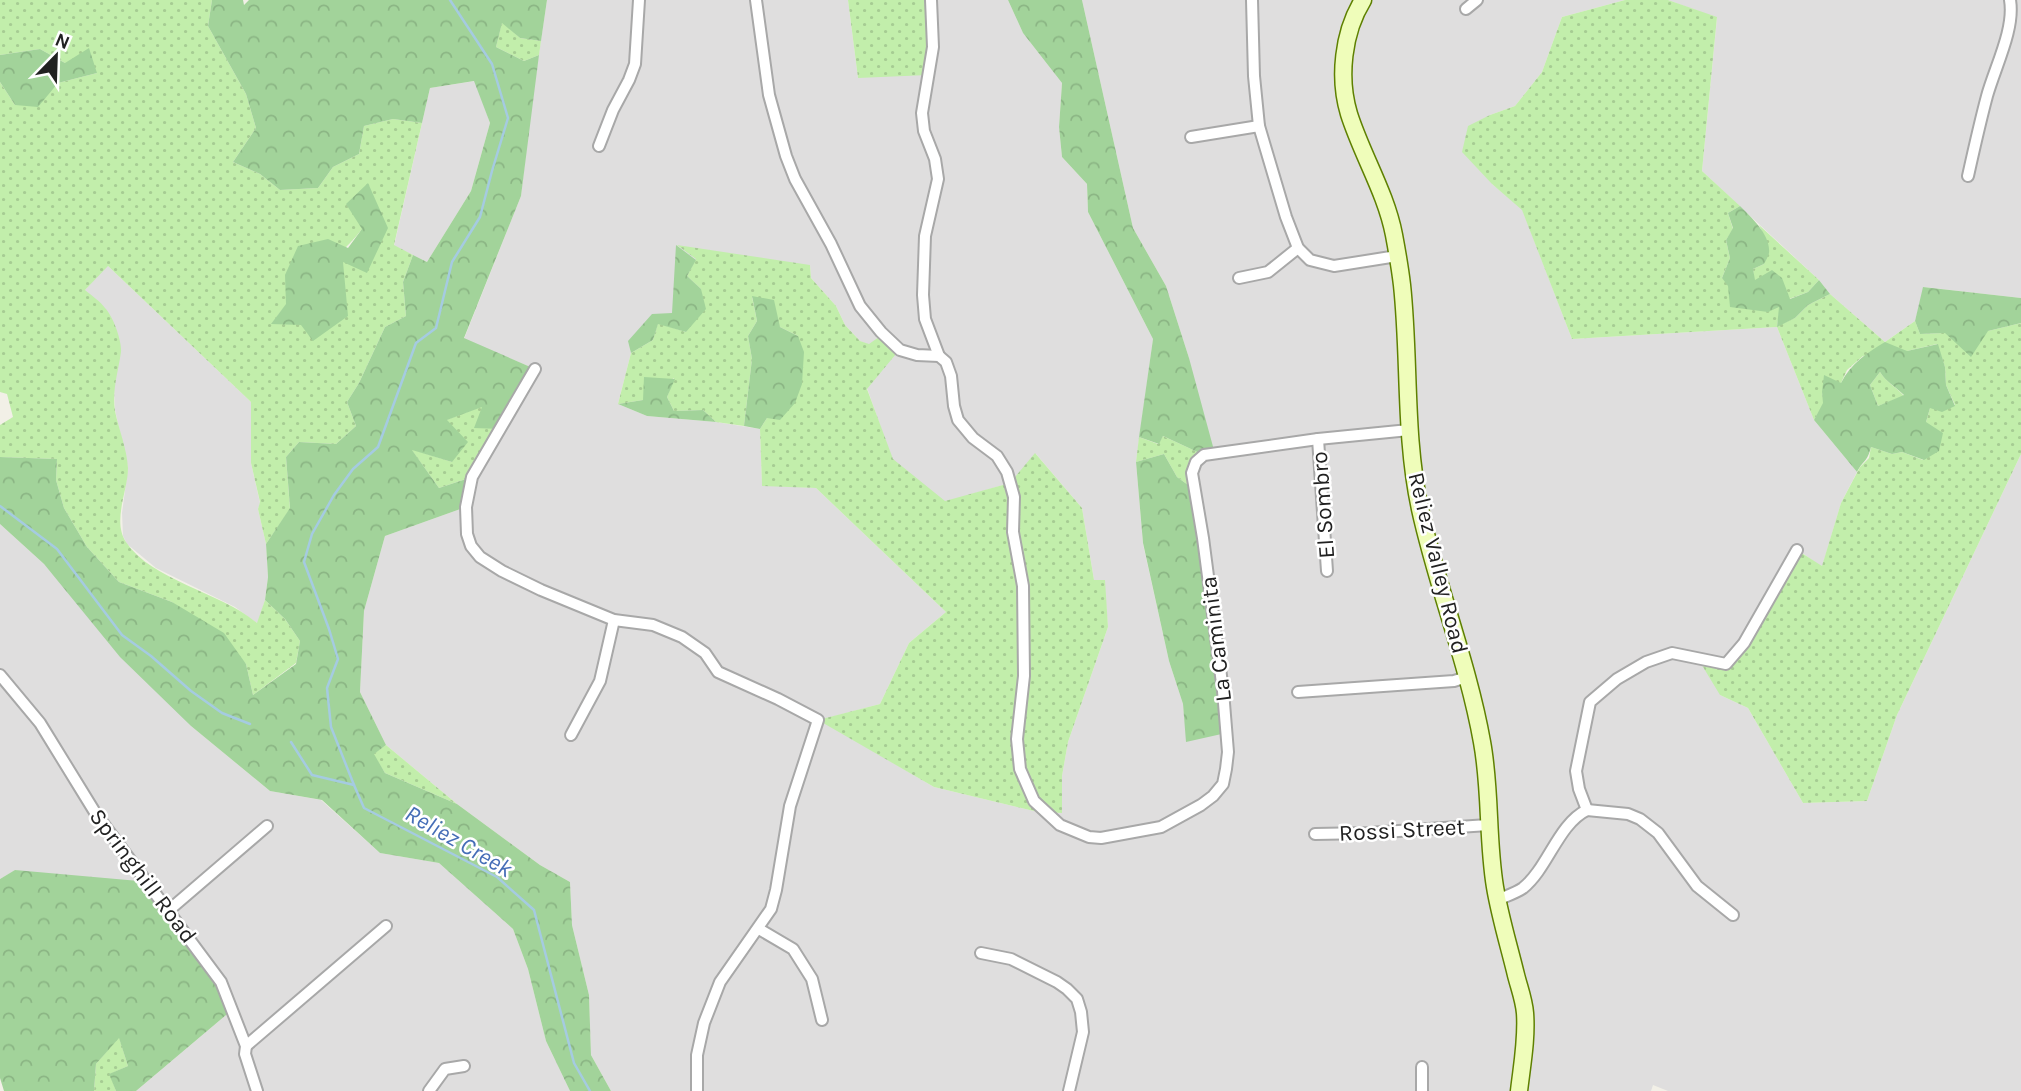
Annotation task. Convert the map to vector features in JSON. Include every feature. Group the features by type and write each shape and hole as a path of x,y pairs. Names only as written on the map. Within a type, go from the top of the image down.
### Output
{"main road":[{"name":"Reliez Valley Road","path":"1363,0 1354,13 1346,42 1343,67 1345,93 1348,112 1393,231 1402,284 1409,430 1420,508 1482,741 1497,900 1525,1010 1526,1036 1519,1091"}],"street":[{"path":"599,146 635,64 639,0"},
{"path":"756,0 769,95 786,156 860,306 900,350 917,355 939,356 925,319 923,295 925,236 939,179 935,159 924,131 922,113 933,47 931,0"},
{"path":"1252,0 1254,76 1259,127 1298,248 1310,260 1334,266 1397,256"},
{"path":"1466,9 1477,0"},
{"path":"1968,176 1987,96 2009,26 2010,0"},
{"path":"1191,137 1259,127"},
{"path":"1239,278 1268,272 1298,248"},
{"name":"La Caminita","path":"939,356 946,362 951,376 958,420 974,438 997,456 1007,472 1014,498 1013,532 1023,586 1025,642 1017,739 1020,769 1034,801 1060,825 1089,837 1101,838 1161,827 1213,796 1223,783 1228,752 1203,538 1192,473 1196,462 1204,455 1409,430"},
{"path":"535,369 472,477 466,507 467,534 471,546 502,572 541,590 614,620 653,625 682,637 705,653 718,672 818,720 790,806 771,909 720,982 704,1023 697,1055 697,1091"},
{"name":"El Sombro","path":"1318,439 1328,570"},
{"path":"1587,810 1576,771 1590,702 1616,679 1646,662 1672,653 1726,664 1744,643 1797,550"},
{"path":"571,735 600,681 614,620"},
{"name":"Springhill Road","path":"0,675 40,723 96,814 221,982 246,1046 245,1054 257,1091"},
{"path":"1298,692 1454,681 1467,677"},
{"path":"1497,900 1522,889 1532,879 1571,822 1587,810 1628,814 1658,833 1697,886 1732,915"},
{"name":"Rossi Street","path":"1315,834 1489,825"},
{"path":"168,911 267,826"},
{"path":"246,1046 386,926"},
{"path":"759,929 793,949 812,979 822,1020"},
{"path":"981,953 1011,959 1057,982 1077,999 1083,1032 1069,1091"},
{"path":"429,1091 444,1069 464,1066"},
{"path":"1422,1067 1422,1091"}],"shaded area":[{"path":"547,0 848,0 858,78 931,0 1008,0 1023,33 1062,83 1059,127 1062,157 1087,184 1088,212 1153,339 1136,462 1143,544 1169,661 1183,704 1187,742 1192,473 1189,358 1166,286 1133,228 1082,0 1625,0 1562,17 1542,72 1515,106 1490,115 1492,184 1522,209 1572,339 1777,327 1814,420 1857,472 1841,503 1822,567 1798,550 1720,695 1748,708 1803,803 1867,801 1897,715 2021,454 2021,1091 1668,1091 1653,1085 1651,1091 611,1091 591,1055 589,995 572,925 570,882 540,865 457,804 386,745 360,692 364,611 385,536 466,507 472,477 535,369 464,339 521,196","holes":["810,265 811,278 836,306 845,325 860,341 869,345 867,388 892,459 945,502 1010,483 1036,454 1082,508 1094,580 1104,580 1108,627 1068,742 1062,776 1062,813 1038,812 934,787 820,720 880,704 909,643 946,612 816,488 762,485 760,429 647,416 618,404 631,353 629,341 672,314"]},
{"path":"1668,0 2021,0 2021,298 1924,287 1915,321 1885,342 1830,294 1819,280 1702,171 1717,18"},
{"path":"475,81 490,123 471,191 427,262 394,246 430,88"},
{"path":"107,265 251,402 251,463 260,503 258,509 266,544 268,577 258,624 235,607 156,568 127,544 123,536 122,513 128,468 115,410 117,370 85,290"},
{"path":"0,524 44,564 191,726 270,791 321,800 380,853 439,863 513,929 528,969 546,1041 570,1091 136,1091 232,1010 16,870 0,879"}],"green space":[{"path":"0,0 212,0 208,26 246,94 256,128 233,162 260,174 280,190 318,188 333,167 359,154 364,126 393,119 422,123 394,245 413,255 403,282 406,316 385,327 359,383 347,402 356,426 336,444 299,442 286,457 290,509 266,544 251,463 251,402 108,266 85,290 108,312 120,342 114,403 128,468 120,515 122,534 126,542 152,567 242,612 257,623 265,600 285,619 300,641 296,663 253,695 246,664 172,602 119,582 87,547 64,508 56,480 57,459 0,457 0,425 13,417 7,394 0,392 0,82 15,105 58,83 97,73 65,63 40,49 0,55","holes":["362,229 343,262 272,324 292,298"]},
{"path":"212,0 243,0 244,5 249,0 547,0 541,41 520,38 502,23 496,47 524,61 539,55 521,196 464,338 535,369 500,429 474,428 482,407 447,420 468,442 452,462 412,450 439,488 472,477 466,507 385,536 364,611 360,692 386,745 374,754 385,773 457,804 540,865 570,882 572,925 589,995 591,1055 611,1091 570,1091 546,1041 528,969 513,929 439,863 380,853 322,800 270,791 191,726 120,657 44,564 0,524 0,457 57,459 56,480 64,508 87,547 119,582 172,602 224,633 246,664 253,695 296,664 300,641 285,619 265,600 268,577 266,544 290,508 286,457 299,442 336,444 356,426 347,402 359,383 385,327 406,316 403,282 413,255 427,262 471,191 490,123 474,81 430,88 422,123 393,119 364,126 359,154 333,167 318,188 280,190 260,174 233,162 256,128 246,94 208,26"},
{"path":"848,0 931,0 928,75 858,78"},
{"path":"1008,0 1082,0 1133,228 1166,286 1215,454 1204,455 1163,436 1159,444 1139,437 1153,339 1088,212 1087,184 1062,157 1059,127 1062,83 1023,33"},
{"path":"1625,0 1668,0 1717,17 1702,171 1740,206 1728,213 1733,229 1726,240 1730,258 1722,278 1780,307 1777,326 1795,318 1808,305 1830,294 1885,342 1915,321 1920,334 1988,331 2021,323 2021,454 1897,715 1867,801 1803,803 1748,708 1720,695 1697,657 1726,664 1797,550 1822,566 1841,503 1860,467 1869,458 1871,447 1892,454 1902,452 1923,460 1930,408 1955,405 1946,385 1945,367 1937,344 1907,351 1863,356 1847,370 1841,383 1822,392 1824,403 1814,420 1777,327 1572,339 1522,210 1492,184 1462,152 1468,126 1515,106 1542,72 1562,17"},
{"path":"502,22 520,38 541,41 539,55 524,61 496,47"},
{"path":"89,48 97,73 58,83 38,107 15,105 0,82 0,55 40,49 65,63"},
{"path":"368,183 388,228 367,273 343,262 348,316 313,341 301,325 271,324 286,304 285,275 298,246 328,239 348,248 362,229 346,204"},
{"path":"1740,206 1759,227 1769,246 1764,264 1753,269 1755,280 1772,270 1782,278 1790,299 1808,292 1819,280 1830,294 1808,305 1795,318 1777,327 1779,307 1768,312 1730,307 1728,286 1722,278 1730,258 1726,240 1733,228 1728,213"},
{"path":"1759,225 1819,280 1808,292 1789,299 1754,280 1753,269 1764,264 1766,240"},
{"path":"676,245 696,260 687,276 701,289 706,309 686,332 658,324 653,340 631,353 628,341 652,314 672,313"},
{"path":"677,245 810,265 811,278 836,306 845,325 860,341 869,344 879,337 896,354 867,389 893,459 945,501 1010,483 1035,453 1082,508 1094,580 1105,580 1108,627 1068,742 1062,776 1062,813 1038,812 934,787 818,720 880,704 909,643 946,612 816,488 762,486 760,429 767,418 798,336 780,327 752,297 757,321 748,336 752,359 744,426 716,422 703,410 674,411 667,397 674,378 643,400 618,404 631,353 653,340 658,323 686,332 701,289 687,276 696,259"},
{"path":"1923,287 2021,298 2021,323 1988,331 1971,357 1945,333 1920,334 1915,321"},
{"path":"752,296 774,300 780,327 798,336 804,352 802,384 795,403 780,420 767,418 760,429 744,426 752,359 748,336 757,321"},
{"path":"1885,342 1907,351 1938,344 1945,367 1946,385 1955,406 1942,412 1930,408 1926,422 1943,433 1939,451 1924,460 1902,452 1892,454 1871,447 1857,472 1814,420 1823,403 1824,375 1841,383 1855,364","holes":["1880,372 1904,395 1878,406 1870,385"]},
{"path":"1880,372 1904,396 1878,406 1870,385"},
{"path":"644,377 675,379 667,397 674,411 703,410 716,422 647,416 618,404 643,400"},
{"path":"483,406 500,429 472,477 439,488 411,449 452,462 446,420"},
{"path":"1163,436 1204,455 1196,462 1195,490 1177,477 1164,454 1136,462 1139,437 1158,444"},
{"path":"1164,454 1177,477 1195,490 1226,733 1186,742 1183,704 1169,661 1143,543 1136,462"},
{"path":"386,745 457,804 385,773 373,754"},
{"path":"15,870 150,882 209,964 232,1010 136,1091 116,1091 109,1074 128,1066 119,1038 96,1064 94,1091 4,1091 0,1078 0,879"},
{"path":"119,1037 128,1066 110,1074 116,1091 94,1091 96,1064"}],"waterway":[{"path":"354,785 331,727 327,688 338,659 304,562 312,534 334,495 353,469 378,447 416,343 436,328 452,262 480,217 508,118 492,64 450,0"},
{"name":"Reliez Creek","path":"0,506 57,549 122,635 222,713 250,724"},
{"name":"Reliez Creek","path":"291,742 312,775 354,785 364,808 497,877 534,910 574,1063 590,1091"}]}
